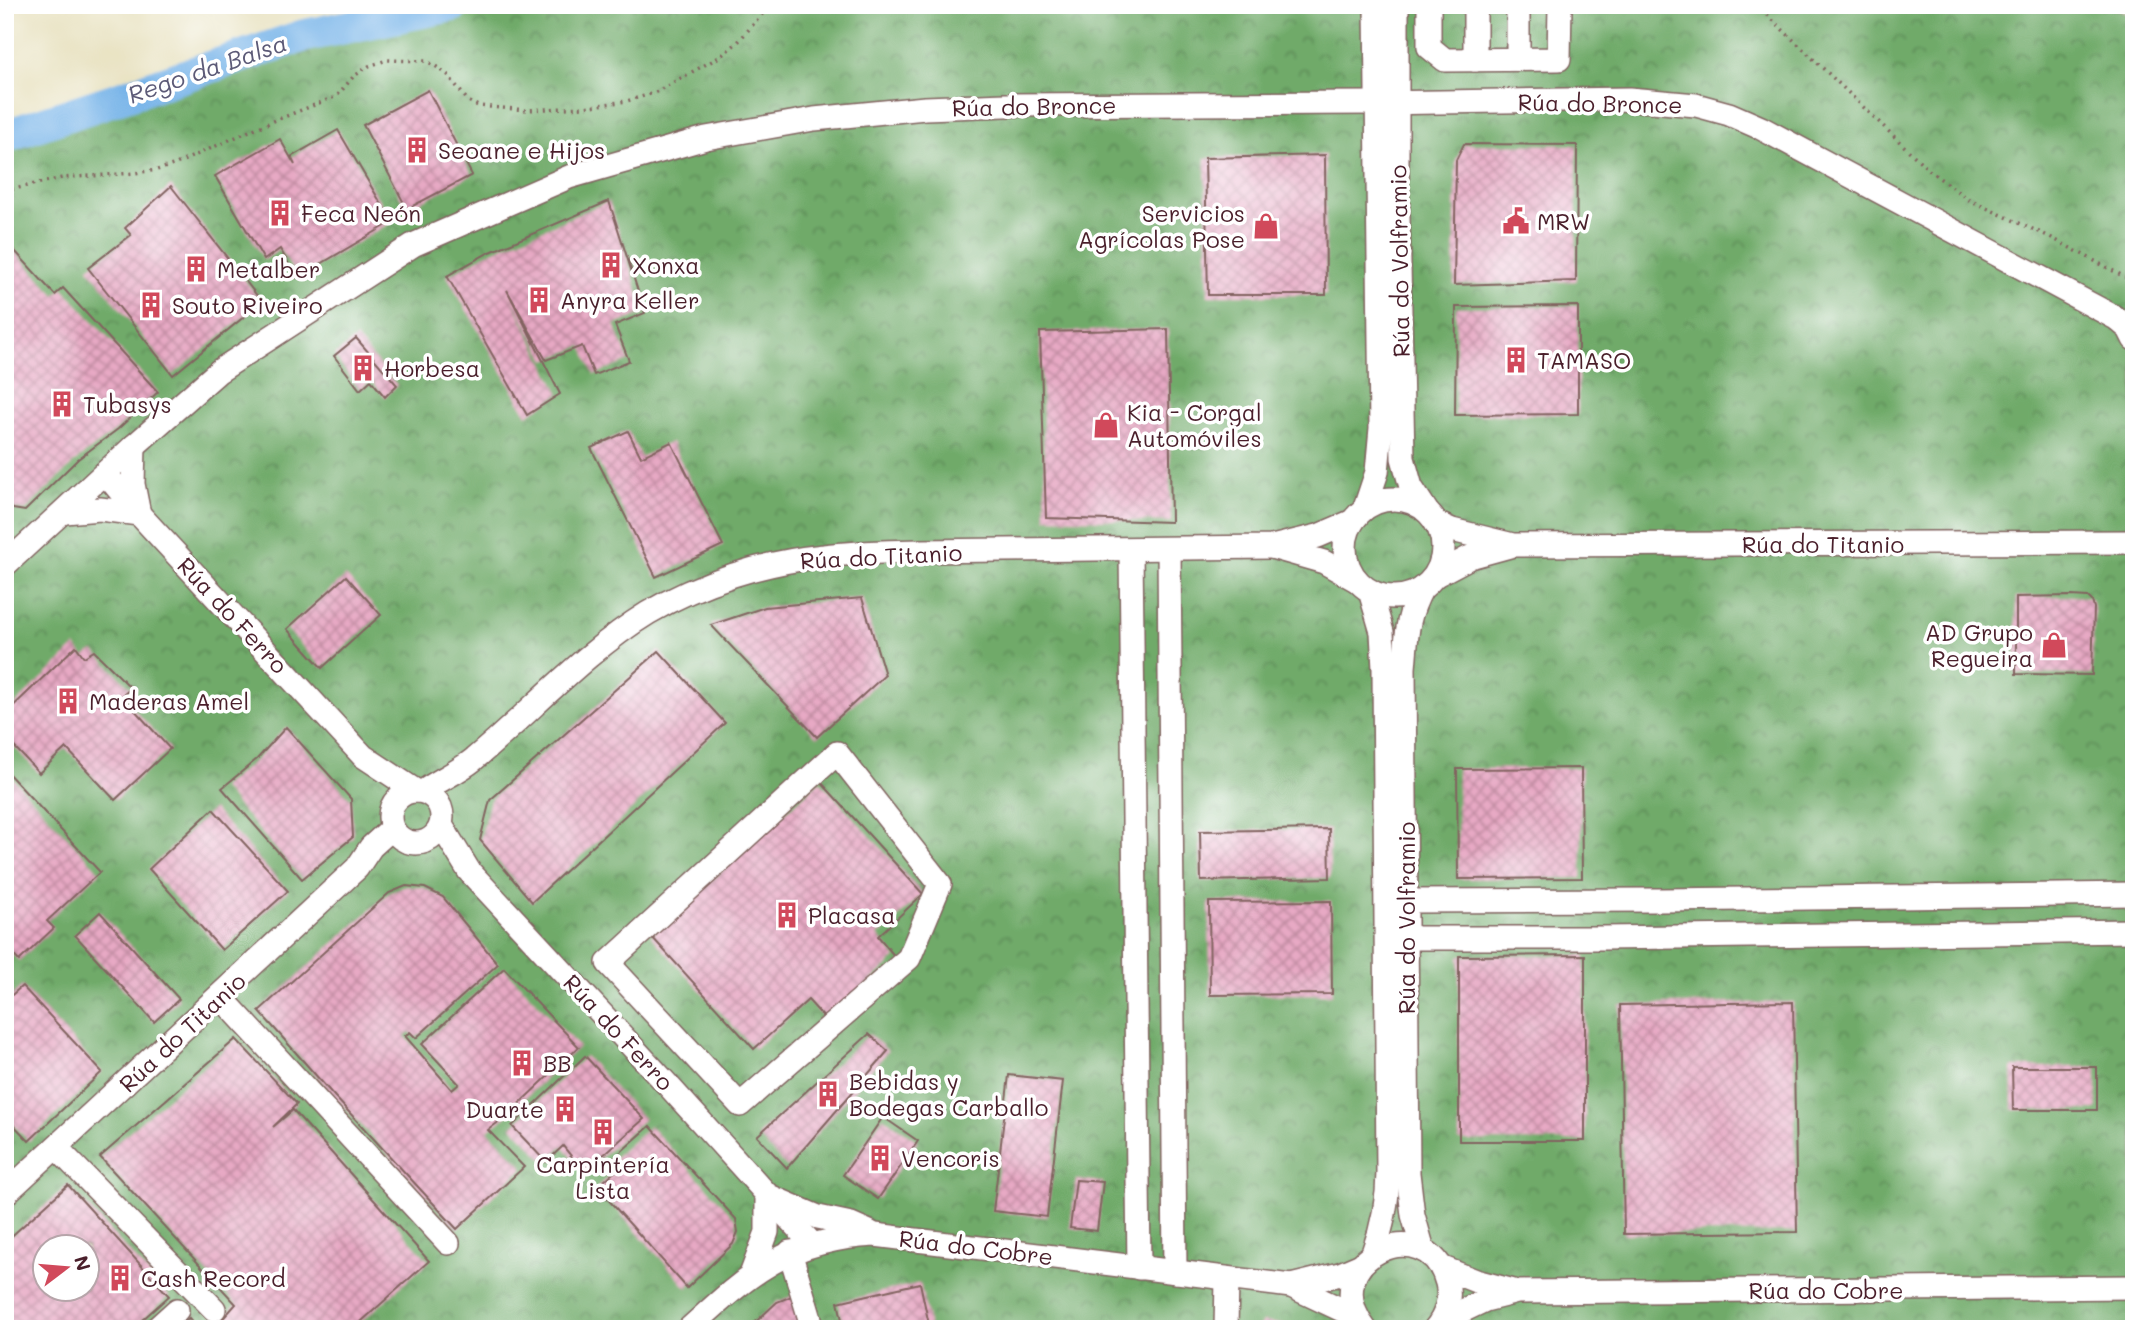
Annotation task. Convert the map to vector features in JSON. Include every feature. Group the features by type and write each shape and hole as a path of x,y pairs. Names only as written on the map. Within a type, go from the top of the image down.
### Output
{"street":[{"name":"Rúa do Volframio","path":"1376,5 1387,103 1402,458 1411,487 1431,517"},
{"name":"Rúa do Volframio","path":"1359,515 1377,472 1381,445 1387,103 1397,5"},
{"path":"1429,5 1429,47 1445,60 1559,59 1560,5"},
{"path":"1475,5 1475,60"},
{"path":"1518,5 1518,59"},
{"name":"Rúa do Bronce","path":"8,557 65,512 219,371 414,244 569,177 706,138 814,119 925,108 1006,105 1629,99 1696,104 1761,128 2116,318 2134,339"},
{"path":"65,512 100,509 139,514 134,484 134,446"},
{"name":"Rúa do Ferro","path":"105,473 139,514 363,755 379,784 391,819"},
{"path":"1272,547 1318,536 1378,502 1395,499 1411,502 1452,530 1513,545"},
{"path":"1359,515 1347,533 1345,550 1347,564 1363,586"},
{"path":"1429,581 1442,556 1443,540 1431,517"},
{"name":"Rúa do Titanio","path":"1513,545 2134,542"},
{"path":"1272,547 1324,562 1363,586 1386,596 1405,595 1470,557 1513,545"},
{"name":"Rúa do Titanio","path":"420,791 471,762 594,652 623,630 677,598 720,580 785,562 823,556 919,551 1272,547"},
{"path":"1169,549 1175,1272"},
{"path":"1131,550 1139,1268"},
{"name":"Rúa do Volframio","path":"1423,1250 1413,1215 1409,1183 1404,668 1412,608 1429,581"},
{"name":"Rúa do Volframio","path":"1360,1322 1351,1297 1353,1281 1382,1229 1388,1172 1384,668 1382,632 1363,586"},
{"path":"837,753 940,884 909,958 740,1105 696,1058 608,963 837,753"},
{"name":"Rúa do Ferro","path":"363,755 420,791"},
{"name":"Rúa do Titanio","path":"441,817 471,762"},
{"path":"420,791 433,796 441,817 434,837 416,843 404,841 391,819 396,800 405,793 420,791"},
{"name":"Rúa do Ferro","path":"441,817 469,871 812,1244"},
{"name":"Rúa do Titanio","path":"5,1194 357,868 391,819"},
{"name":"Rúa do Ferro","path":"416,843 469,871"},
{"name":"Rúa do Titanio","path":"357,868 416,843"},
{"path":"1406,901 2134,894"},
{"path":"1407,938 2134,931"},
{"path":"220,996 448,1243"},
{"path":"666,1083 696,1058"},
{"path":"57,1148 214,1309"},
{"path":"751,1275 767,1232 767,1195"},
{"name":"Rúa do Ferro","path":"767,1195 818,1217 851,1224 875,1235"},
{"name":"Rúa do Cobre","path":"689,1329 751,1275 790,1252 850,1236 875,1235 1291,1286"},
{"path":"1291,1286 1340,1274 1388,1246 1406,1245 1423,1250 1443,1268 1476,1281 1518,1292"},
{"path":"790,1252 813,1329"},
{"path":"1438,1325 1448,1302 1448,1287 1443,1268"},
{"path":"1226,1329 1227,1279"},
{"path":"1291,1286 1360,1322"},
{"name":"Rúa do Cobre","path":"1518,1292 2134,1287"},
{"path":"1438,1325 1485,1300 1518,1292"},
{"path":"156,1329 177,1310"}],"path":[{"path":"5,191 62,178 146,171 176,164 337,96 353,77 369,66 387,60 426,61 434,65 448,75 468,101 478,106 527,110 584,107 627,101 654,93 721,56 738,42 770,5"},
{"path":"1757,5 1930,171 1969,200 2050,237 2134,282"}],"green space":[{"path":"384,5 2110,5 2134,17 2134,1329 5,1329 5,144 99,114"}],"building":[{"name":"Seoane e Hijos","path":"428,90 472,175 407,209 363,125"},
{"name":"Feca Neón","path":"338,130 392,222 297,278 280,249 264,260 215,176 280,139 295,165 291,157"},
{"name":"MRW","path":"1464,144 1577,145 1576,281 1454,285 1456,160"},
{"name":"Servicios Agrícolas Pose","path":"1325,155 1326,295 1208,295 1205,158"},
{"path":"171,186 262,302 173,375 88,268 131,235 125,228"},
{"path":"609,201 645,313 615,325 629,361 594,375 582,346 546,360 507,290 560,394 527,415 447,276 488,253"},
{"path":"5,240 55,295 63,288 158,392 118,429 78,459 25,511 13,509 5,501"},
{"name":"TAMASO","path":"1578,306 1578,414 1455,415 1456,307"},
{"name":"Kia - Corgal Automóviles","path":"1168,329 1171,522 1046,518 1040,332"},
{"name":"Horbesa","path":"356,338 397,385 385,397 371,380 360,390 334,356"},
{"path":"628,431 641,457 671,442 723,545 656,577 591,448"},
{"path":"346,576 381,615 322,668 287,629"},
{"name":"AD Grupo Regueira","path":"2016,597 2088,597 2094,608 2092,675 2016,674"},
{"path":"862,598 885,675 817,737 711,625 765,607"},
{"path":"76,646 84,657 94,651 131,688 122,696 170,749 115,800 66,748 39,773 5,737 5,714"},
{"path":"659,651 725,723 532,902 480,840 490,800"},
{"path":"286,727 351,799 353,837 302,879 222,788 257,759"},
{"path":"1581,768 1582,878 1458,879 1457,769"},
{"path":"5,770 100,872 47,921 54,928 19,961 5,946"},
{"name":"Placasa","path":"820,781 923,894 878,936 896,958 827,1021 808,1000 754,1049 651,936"},
{"path":"213,809 288,891 222,950 149,869"},
{"path":"1329,829 1330,878 1201,881 1200,831"},
{"path":"406,886 425,888 443,897 498,964 416,1038 410,1032 405,1036 452,1090 459,1084 422,1044 504,968 579,1047 488,1130 524,1167 457,1229 259,1011 389,893"},
{"path":"1331,901 1332,994 1210,995 1209,902"},
{"path":"100,912 179,999 154,1022 75,935"},
{"path":"1585,955 1585,1141 1459,1141 1459,956"},
{"path":"22,986 102,1072 29,1141 5,1116 5,1001"},
{"path":"1793,1002 1797,1232 1624,1234 1620,1005"},
{"name":"Bebidas y Bodegas Carballo","path":"869,1034 888,1051 787,1168 757,1136"},
{"path":"236,1039 297,1104 273,1127 293,1110 429,1261 353,1329 222,1329 218,1324 236,1304 100,1157"},
{"name":"Duarte","path":"585,1056 644,1119 584,1172 563,1146 546,1162 512,1126"},
{"path":"2012,1067 2097,1067 2097,1110 2013,1110"},
{"path":"1009,1075 1063,1081 1047,1217 993,1211"},
{"name":"Vencoris","path":"883,1117 918,1141 878,1199 843,1175"},
{"path":"650,1126 736,1219 738,1232 733,1244 687,1288 597,1187 621,1166 614,1158"},
{"path":"1076,1180 1103,1182 1097,1231 1070,1228"},
{"path":"68,1185 169,1296 132,1329 5,1329 5,1242"},
{"path":"920,1283 930,1329 844,1329 838,1302"},
{"path":"794,1295 804,1329 748,1329 777,1302"},
{"path":"189,1318 198,1329 177,1329"},
{"path":"1263,1322 1303,1327 1303,1329 1258,1329"}],"waterway":[{"name":"Rego da Balsa","path":"5,136 303,36 454,5"}],"place":[{"name":"Seoane e Hijos","path":"417,150"},
{"name":"Feca Neón","path":"280,213"},
{"name":"MRW","path":"1516,221"},
{"name":"Servicios Agrícolas Pose","path":"1266,226"},
{"name":"Xonxa","path":"611,265"},
{"name":"Metalber","path":"196,269"},
{"name":"Anyra Keller","path":"539,300"},
{"name":"Souto Riveiro","path":"151,305"},
{"name":"TAMASO","path":"1516,360"},
{"name":"Horbesa","path":"363,368"},
{"name":"Tubasys","path":"62,404"},
{"name":"Kia - Corgal Automóviles","path":"1106,425"},
{"name":"AD Grupo Regueira","path":"2054,645"},
{"name":"Maderas Amel","path":"68,701"},
{"name":"Placasa","path":"787,915"},
{"name":"BB","path":"522,1063"},
{"name":"Bebidas y Bodegas Carballo","path":"828,1094"},
{"name":"Duarte","path":"565,1109"},
{"name":"Carpintería Lista","path":"603,1132"},
{"name":"Vencoris","path":"880,1158"},
{"name":"Cash Record","path":"120,1278"}]}
